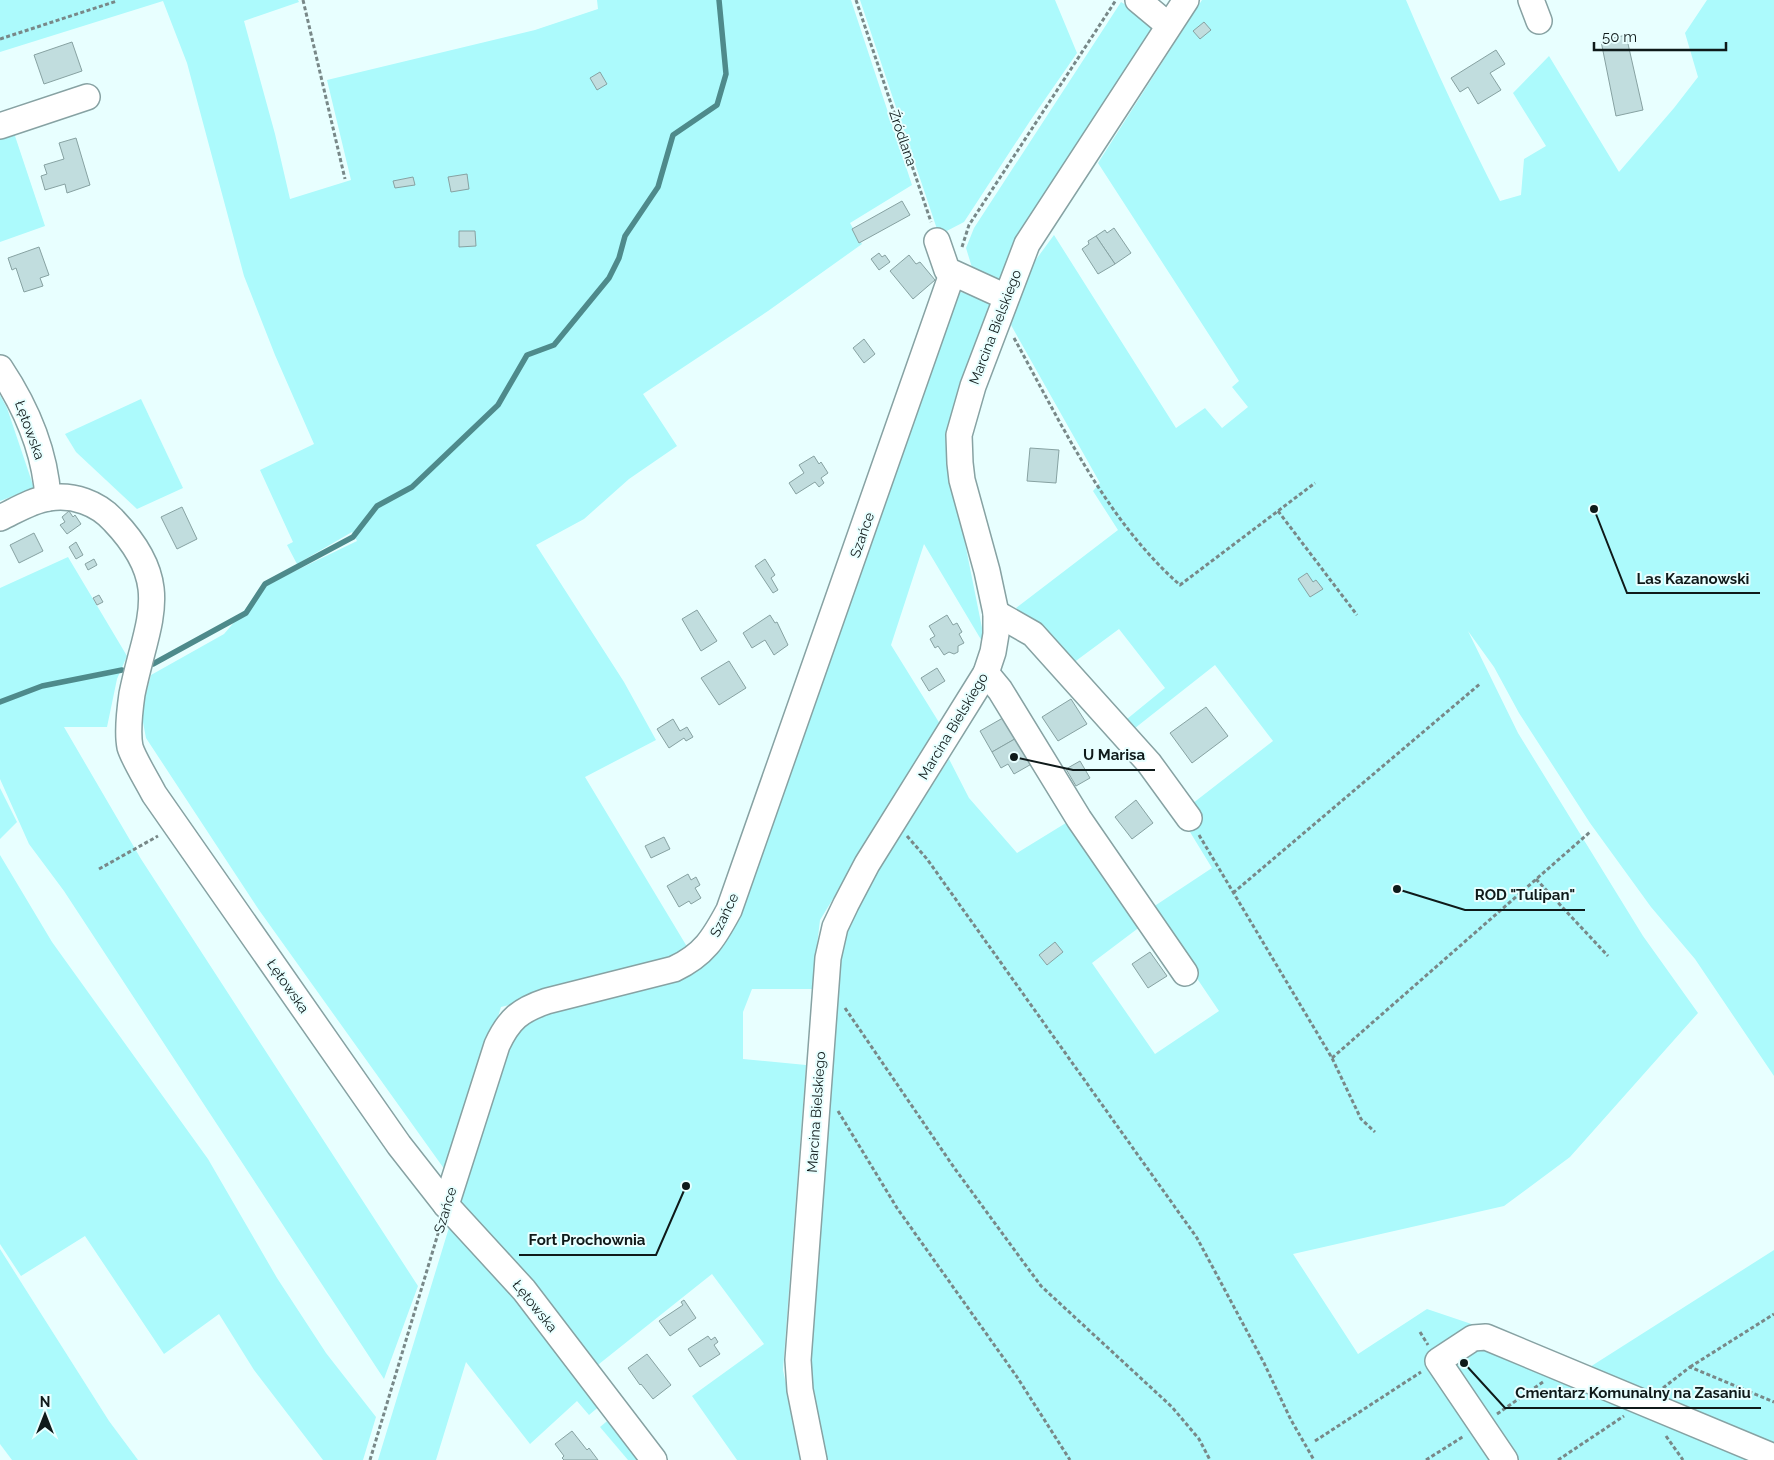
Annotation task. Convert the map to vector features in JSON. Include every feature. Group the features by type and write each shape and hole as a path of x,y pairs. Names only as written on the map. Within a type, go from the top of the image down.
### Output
{"street":[{"path":"1138,0 1168,26"},
{"name":"Marcina Bielskiego","path":"814,1460 800,1390 798,1360 825,993 828,958 834,927 867,864 986,673 996,634 996,613 987,571 962,480 959,435 973,386 1027,244 1186,0"},
{"path":"0,126 87,97"},
{"path":"937,241 947,270 1002,308"},
{"name":"Szańce","path":"446,1205 497,1045 505,1028 515,1016 547,1001 674,969 690,962 713,939 729,910 952,274"},
{"name":"Łętowska","path":"0,368 16,392 29,418 41,455 48,498"},
{"name":"Łętowska","path":"0,518 48,498 79,499 96,505 108,514 140,553 152,583 152,606 139,658 129,711 130,747 154,794 399,1145 446,1205 524,1290 654,1460"},
{"path":"996,613 1033,634 1149,763 1189,818"},
{"path":"986,673 1000,690 1079,819 1185,973"},
{"path":"1505,1460 1438,1361 1473,1338 1486,1337 1774,1457"}],"path":[{"path":"303,0 345,179"},
{"name":"Źródlana","path":"856,0 937,241"},
{"path":"952,274 969,225 1116,0"},
{"path":"0,39 117,1"},
{"path":"1002,308 1010,331 1099,491 1159,567 1180,585 1315,482"},
{"path":"1278,511 1357,615"},
{"path":"1233,893 1481,684"},
{"path":"1189,818 1332,1058 1362,1119 1375,1132"},
{"path":"894,822 927,859 1197,1238 1264,1363 1291,1420 1314,1460"},
{"path":"99,869 176,826"},
{"path":"1332,1058 1590,832"},
{"path":"1536,879 1608,956"},
{"path":"825,993 839,999 955,1169 1040,1286 1172,1407 1199,1439 1210,1460"},
{"path":"817,1103 835,1107 897,1208 1017,1377 1070,1460"},
{"name":"Szańce","path":"370,1460 446,1205"},
{"path":"1558,1460 1643,1403 1690,1367 1774,1314"},
{"path":"1315,1441 1438,1361"},
{"path":"1690,1367 1774,1402"},
{"path":"1426,1460 1562,1369"}],"shaded area":[{"path":"0,0 298,0 299,2 244,21 275,134 290,199 351,180 327,80 535,30 598,9 597,0 851,0 912,185 850,223 862,244 768,311 643,394 677,446 629,479 584,519 536,545 624,682 656,740 585,777 692,955 688,958 501,1007 450,1177 259,910 146,738 141,712 151,675 224,634 266,585 357,541 352,532 297,564 287,545 293,542 260,470 314,444 275,355 244,276 187,63 163,1 0,52"},
{"path":"860,0 1055,0 1077,53 964,222 939,235"},
{"path":"1202,0 1406,0 1451,101 1500,201 1521,195 1524,159 1546,146 1513,93 1549,56 1619,172 1698,77 1685,33 1707,0 1774,0 1774,1076 1695,959 1651,907 1590,823 1519,713 1494,667 1468,631 1518,733 1643,936 1698,1013 1570,1157 1504,1206 1293,1254 1358,1354 1427,1309 1510,1337 1582,1372 1774,1250 1774,1460 822,1460 809,1384 827,1037 850,913 949,759 969,798 1017,853 1074,818 1145,923 1092,963 1155,1054 1219,1011 1150,909 1212,868 1179,814 1273,741 1215,665 1130,732 1116,718 1127,719 1165,688 1119,629 1069,666 1016,608 1118,530 1093,491 1100,483 1011,325 1029,269 1054,235 1176,428 1205,408 1222,428 1248,407 1232,387 1239,381 1098,163"},
{"path":"1121,2 1153,21 1156,28 1009,252 1000,283 974,274 966,248 974,228"},
{"path":"13,130 45,226 0,242 0,135"},
{"path":"954,290 993,302 952,478 986,648 924,544 891,645 940,724 820,920 812,989 752,989 743,1012 743,1059 806,1065 783,1370 802,1460 737,1460 692,1396 764,1344 712,1274 594,1368 454,1196 505,1044 522,1018 711,956"},
{"path":"0,395 7,408 34,488 0,501"},
{"path":"141,399 183,488 137,509 76,452 65,434"},
{"path":"68,557 127,656 117,679 107,727 64,727 141,859 418,1286 384,1379 64,891 29,844 0,779 0,588"},
{"path":"0,788 17,822 0,839"},
{"path":"0,855 52,942 208,1159 277,1278 326,1353 376,1417 363,1460 323,1460 254,1370 219,1314 164,1354 85,1236 21,1276 0,1244"},
{"path":"451,1221 494,1266 602,1404 589,1415 577,1401 530,1444 466,1362 436,1460 378,1460"},
{"path":"0,1249 109,1421 138,1460 12,1460 0,1444"},
{"path":"612,1417 645,1460 628,1460 600,1427"}],"building":[{"path":"1204,22 1211,30 1200,39 1193,31"},
{"path":"1626,35 1643,110 1616,116 1601,41"},
{"path":"72,42 82,71 44,84 34,55"},
{"path":"1496,50 1505,64 1490,73 1501,90 1478,104 1468,87 1460,92 1451,78"},
{"path":"600,72 607,84 597,90 590,78"},
{"path":"76,138 90,185 67,193 65,184 45,190 41,176 47,174 44,165 64,159 59,143"},
{"path":"467,174 469,189 451,192 448,177"},
{"path":"413,177 415,185 395,188 393,181"},
{"path":"902,201 910,215 859,243 852,229"},
{"path":"1114,228 1131,253 1115,264 1096,236 1105,230 1107,233"},
{"path":"459,231 475,231 476,246 459,247"},
{"path":"1096,236 1115,264 1098,274 1082,249 1089,244 1088,241"},
{"path":"39,247 49,275 40,278 43,286 24,292 16,268 12,270 8,258"},
{"path":"879,253 882,257 885,255 890,262 879,270 871,259"},
{"path":"909,255 916,264 920,262 935,280 913,299 890,271"},
{"path":"864,339 875,354 864,363 853,348"},
{"path":"1030,448 1059,450 1056,483 1027,481"},
{"path":"814,456 819,464 821,462 828,473 821,478 824,483 819,487 815,482 796,494 789,483 804,473 799,465"},
{"path":"182,507 197,539 177,549 161,517"},
{"path":"69,511 73,517 75,515 81,524 67,534 60,525 65,522 62,517"},
{"path":"34,533 43,551 19,563 10,545"},
{"path":"76,542 83,555 76,559 69,547"},
{"path":"94,559 97,565 88,570 85,564"},
{"path":"765,559 775,575 771,578 778,590 773,593 755,566"},
{"path":"1307,573 1313,582 1316,580 1323,589 1310,597 1298,579"},
{"path":"99,595 103,602 97,605 93,598"},
{"path":"697,610 717,641 701,651 682,619"},
{"path":"770,615 775,623 777,622 788,645 774,655 765,640 752,648 743,633"},
{"path":"947,615 953,625 957,623 962,632 959,634 964,643 958,646 958,652 954,654 949,652 944,655 938,646 935,648 930,639 935,636 929,626"},
{"path":"729,661 746,688 719,705 701,678"},
{"path":"937,668 945,681 929,691 921,678"},
{"path":"1071,699 1087,724 1058,741 1042,717"},
{"path":"1206,707 1228,736 1192,763 1170,733"},
{"path":"1008,715 1020,736 992,752 980,731"},
{"path":"673,719 680,731 687,727 693,737 686,741 684,738 669,748 657,729"},
{"path":"1020,736 1035,762 1014,774 1008,764 1001,768 992,752"},
{"path":"1080,761 1090,778 1076,786 1066,769"},
{"path":"1136,800 1153,823 1132,839 1115,817"},
{"path":"664,837 670,849 651,858 645,846"},
{"path":"688,874 691,880 696,877 700,885 695,888 701,898 691,904 689,901 679,907 667,886"},
{"path":"1055,942 1063,952 1047,965 1039,955"},
{"path":"1150,952 1167,976 1148,988 1132,964"},
{"path":"684,1300 696,1318 670,1336 659,1321 683,1305 681,1302"},
{"path":"708,1336 711,1340 715,1337 718,1342 714,1345 720,1354 700,1367 688,1349"},
{"path":"647,1354 671,1385 653,1399 628,1368"},
{"path":"572,1431 587,1450 589,1448 598,1460 564,1460 562,1458 564,1456 555,1444"}],"waterway":[{"path":"153,664 246,613 265,584 353,537 377,506 412,487 498,405 527,355 554,345 609,278 619,258 625,236 658,187 673,135 717,105 726,74 719,0"},
{"path":"0,702 42,686 122,670"}],"place":[{"name":"Las Kazanowski","path":"1594,509"},
{"name":"U Marisa","path":"1014,757"},
{"name":"ROD \"Tulipan\"","path":"1397,889"},
{"name":"Fort Prochownia","path":"686,1186"},
{"name":"Cmentarz Komunalny na Zasaniu","path":"1464,1363"}]}
